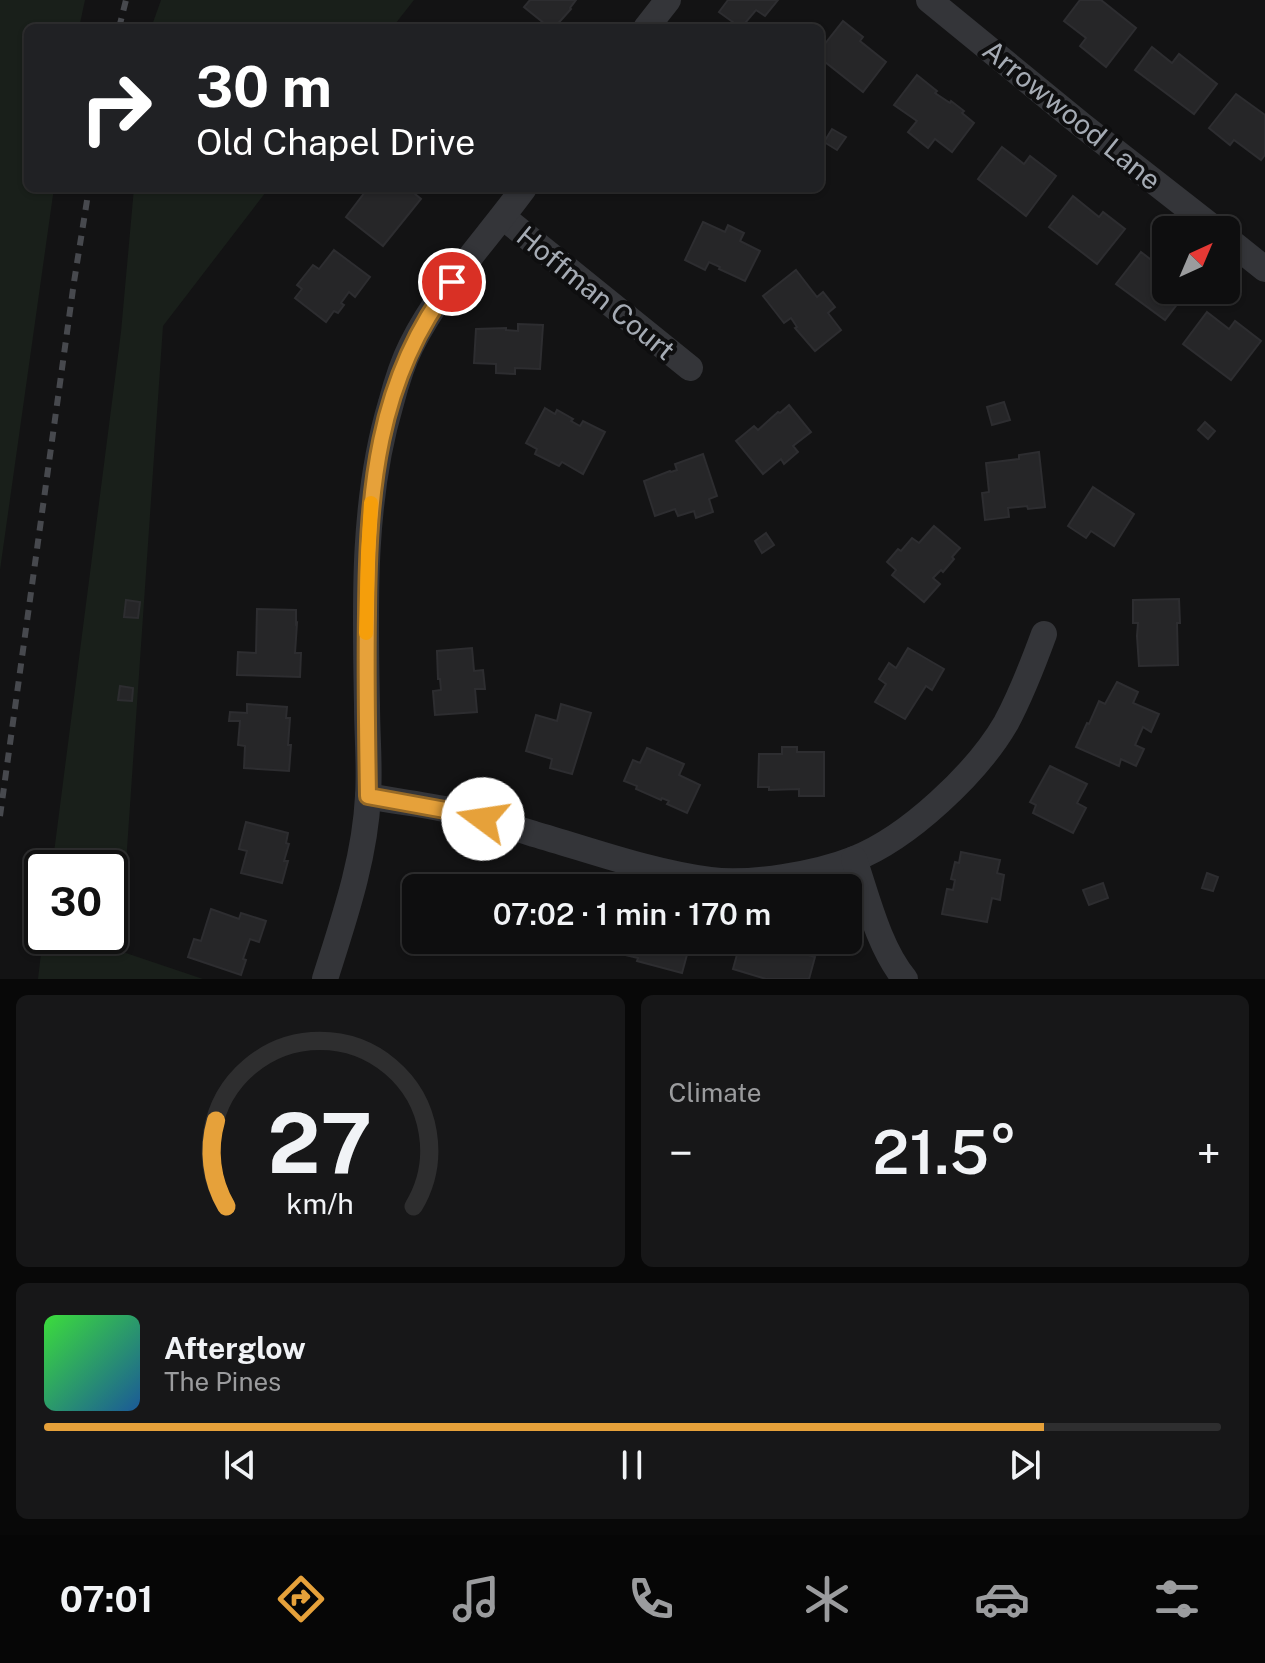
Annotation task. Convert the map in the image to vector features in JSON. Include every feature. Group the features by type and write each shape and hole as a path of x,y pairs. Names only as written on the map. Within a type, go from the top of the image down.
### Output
{"street":[{"path":"649,24 668,0"},
{"name":"Arrowwood Lane","path":"929,0 1198,216"},
{"path":"325,979 357,874 368,796 368,553 371,502 386,420 410,348 435,304 521,192"},
{"name":"Hoffman Court","path":"503,217 690,368"},
{"path":"1240,249 1265,269"},
{"path":"368,796 456,812 626,862 714,880 775,878 812,872 854,859 887,843 952,789 983,757 1005,724 1044,634"},
{"path":"854,859 877,926 895,968 905,979"}],"shaded area":[{"path":"0,0 85,0 80,24 24,24 24,192 53,192 0,570"},
{"path":"161,0 414,0 395,24 152,24"},
{"path":"134,192 266,192 163,326 127,850 54,850 121,332"},
{"path":"41,954 128,954 203,979 38,979"}],"building":[{"path":"530,0 576,0 558,24 545,24 524,7"},
{"path":"728,0 778,0 765,16 756,10 744,24 736,24 719,12"},
{"path":"1080,0 1101,0 1136,28 1106,67 1080,46 1086,38 1064,21"},
{"path":"843,21 863,37 860,41 886,62 863,92 824,61 824,45"},
{"path":"1152,47 1172,63 1179,54 1217,84 1194,114 1135,70"},
{"path":"917,75 937,91 935,93 964,111 962,113 974,123 952,152 935,139 928,148 908,132 917,121 894,105"},
{"path":"1236,94 1265,115 1265,155 1261,160 1234,140 1230,145 1209,128"},
{"path":"832,129 846,137 837,150 824,142"},
{"path":"1002,147 1024,164 1030,156 1056,176 1026,216 978,179"},
{"path":"365,192 413,192 421,199 383,246 346,217"},
{"path":"1073,196 1099,217 1103,212 1125,229 1097,264 1049,227"},
{"path":"703,222 725,232 728,225 744,233 740,241 760,251 745,281 709,262 705,270 685,260"},
{"path":"334,250 370,277 355,297 349,292 338,313 334,311 326,322 295,298 302,289 297,285 313,265 319,269"},
{"path":"1141,252 1152,260 1152,304 1177,304 1165,320 1116,284"},
{"path":"796,270 817,297 823,292 835,307 828,313 841,330 815,351 795,328 791,318 784,323 763,296"},
{"path":"1207,312 1229,329 1235,321 1261,341 1231,380 1183,344"},
{"path":"518,324 543,325 540,369 515,368 515,374 496,373 496,364 474,363 476,329 506,328 518,331"},
{"path":"1004,402 1010,420 992,425 987,407"},
{"path":"789,405 811,432 793,446 798,452 784,464 781,459 763,474 736,441 754,426 758,430"},
{"path":"545,408 555,414 557,410 580,426 583,421 605,432 583,474 562,462 559,466 535,454 537,449 526,443"},
{"path":"1205,422 1215,431 1208,439 1198,430"},
{"path":"1039,452 1045,507 1008,508 1009,517 985,520 982,493 989,492 986,463 1019,459 1019,455"},
{"path":"703,454 717,496 709,499 713,512 696,518 694,511 678,516 675,509 655,516 644,481 677,470 675,464"},
{"path":"1093,487 1134,514 1114,546 1091,531 1086,538 1068,526"},
{"path":"934,526 960,548 943,572 941,570 933,578 940,584 924,602 892,575 896,570 887,562 912,538 919,543"},
{"path":"766,533 774,545 762,553 755,541"},
{"path":"1179,599 1178,665 1139,666 1138,623 1133,623 1133,600"},
{"path":"126,600 140,602 138,618 124,617"},
{"path":"257,609 296,610 295,653 301,653 300,677 237,675 238,652 256,653"},
{"path":"472,648 474,671 483,670 485,689 475,689 477,712 435,715 433,691 441,690 437,651"},
{"path":"908,648 944,669 932,690 926,686 905,719 875,702 886,684 879,679 889,663 896,668"},
{"path":"1117,682 1138,692 1133,703 1159,714 1151,732 1143,727 1135,745 1144,749 1136,766 1121,759 1119,766 1076,747 1099,701 1105,704"},
{"path":"120,686 133,688 132,701 118,700"},
{"path":"247,704 287,707 286,718 290,718 288,745 291,745 289,771 244,768 245,746 238,745 240,721 229,721 230,712 247,713"},
{"path":"561,704 591,713 572,774 550,768 552,759 526,751 536,715 557,721"},
{"path":"782,747 797,747 797,752 824,752 824,796 799,796 799,789 769,790 769,787 758,787 759,754 782,754"},
{"path":"647,748 684,764 679,775 700,785 687,813 667,804 669,801 636,789 637,786 624,781 633,760 640,763"},
{"path":"1050,766 1087,784 1077,803 1086,808 1073,833 1033,813 1036,805 1030,802"},
{"path":"246,822 288,833 286,843 289,844 284,861 288,861 282,883 241,873 247,851 239,849"},
{"path":"961,852 1000,860 997,873 1004,875 1000,900 992,898 987,922 942,914 947,889 953,890 955,880 951,879"},
{"path":"1207,873 1218,877 1213,891 1202,888"},
{"path":"1103,883 1108,898 1089,905 1083,890"},
{"path":"211,909 239,919 241,913 266,921 259,942 250,939 241,975 188,957 194,939 201,941"},
{"path":"621,954 687,954 682,973 637,961 638,958"},
{"path":"737,954 805,954 815,957 809,979 766,979 733,969"}],"railway":[{"path":"120,24 126,0"},
{"path":"0,816 88,192"}],"slow traffic":[{"path":"366,633 371,503"}],"route":[{"path":"452,282 435,304 410,348 396,384 378,458 368,553 368,796 483,819"}]}
